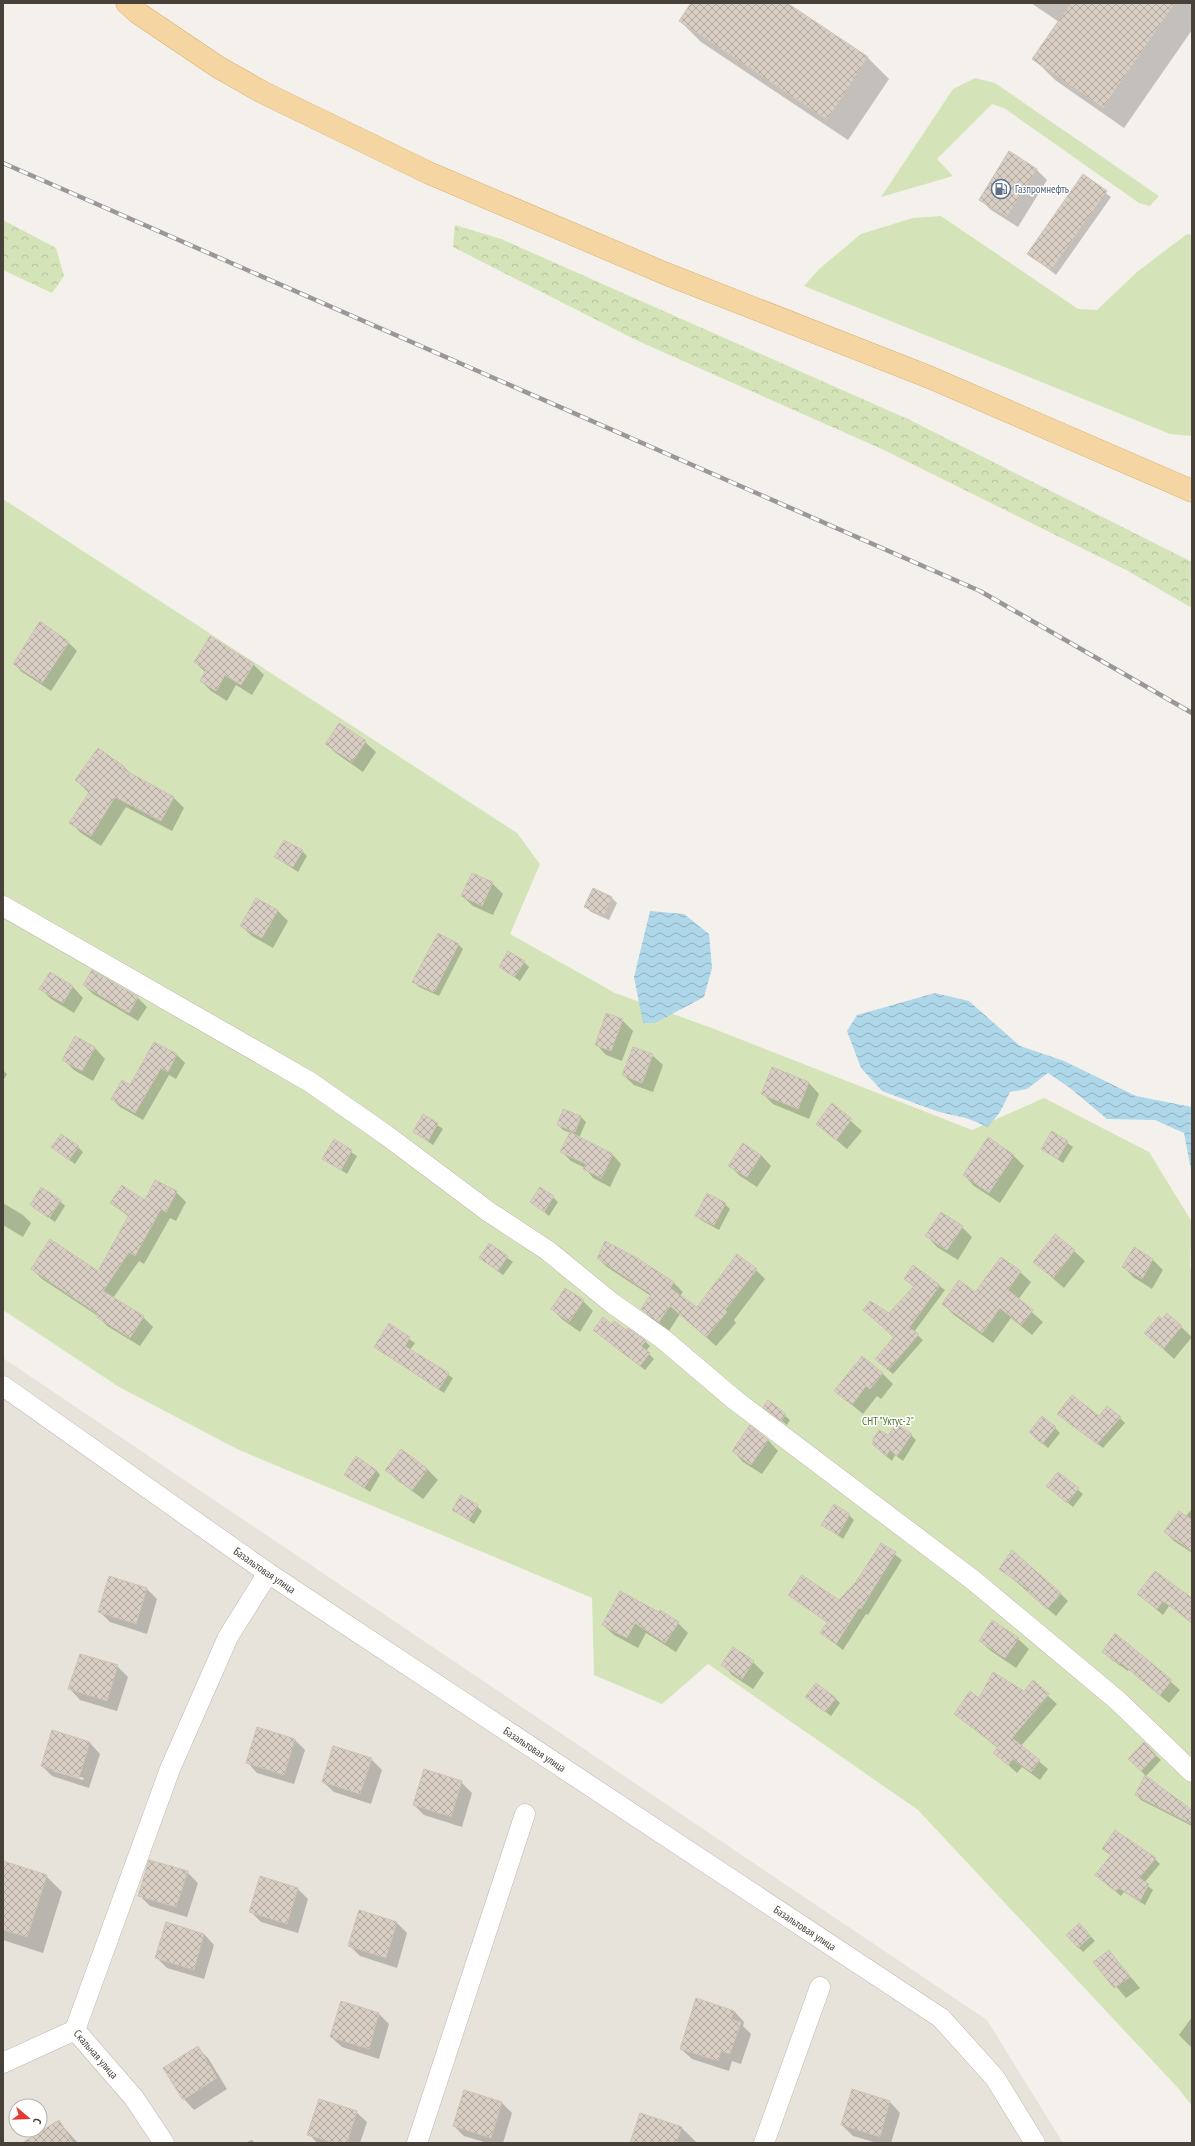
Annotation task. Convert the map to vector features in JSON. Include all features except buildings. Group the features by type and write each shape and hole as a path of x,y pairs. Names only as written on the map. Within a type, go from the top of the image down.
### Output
{"main road":[{"path":"127,3 138,13 218,67 262,92 429,173 664,273 929,377 1192,491"}],"street":[{"path":"3,906 310,1082 386,1135 489,1212 547,1250 612,1303 663,1340 735,1400 973,1580 1117,1700 1192,1772"},
{"name":"Базальтовая улица","path":"3,1386 268,1573 842,1950 941,2018 995,2078 1035,2143"},
{"path":"74,2030 170,1769 228,1637 268,1573"},
{"path":"417,2143 525,1814"},
{"path":"764,2143 820,1987"},
{"name":"Скальная улица","path":"3,2063 74,2030 134,2098 164,2143"}],"shaded area":[{"path":"3,1358 987,2020 1063,2143 3,2143"}],"green space":[{"path":"975,78 995,83 1159,196 1150,206 1139,203 1004,108 992,104 937,159 953,176 881,197 953,89"},
{"path":"941,216 1078,309 1097,310 1137,272 1187,234 1192,235 1192,436 1170,434 804,286 818,270 861,234 913,218"},
{"path":"3,220 56,248 64,276 52,293 3,270"},
{"path":"455,225 501,239 910,420 1192,562 1192,608 1128,571 884,450 638,341 453,247"},
{"name":"СНТ \"Уктус-2\"","path":"3,499 517,833 540,864 510,934 615,993 709,1027 972,1130 1044,1098 1149,1152 1192,1222 1190,1267 1192,1269 1192,2106 1178,2088 918,1810 708,1664 662,1704 594,1675 592,1598 237,1449 119,1387 3,1310"}],"water":[{"path":"650,911 684,914 709,934 712,968 704,997 655,1023 643,1023 634,977"},
{"path":"935,993 969,1001 1020,1046 1064,1061 1136,1096 1192,1107 1192,1175 1184,1133 1155,1120 1107,1119 1070,1088 1048,1073 1027,1089 1010,1092 1000,1112 988,1127 966,1118 939,1112 882,1091 861,1068 847,1031 857,1015"}],"railway":[{"path":"3,163 980,591 1192,713"}],"place":[{"name":"Газпромнефть","path":"1001,189"}]}
